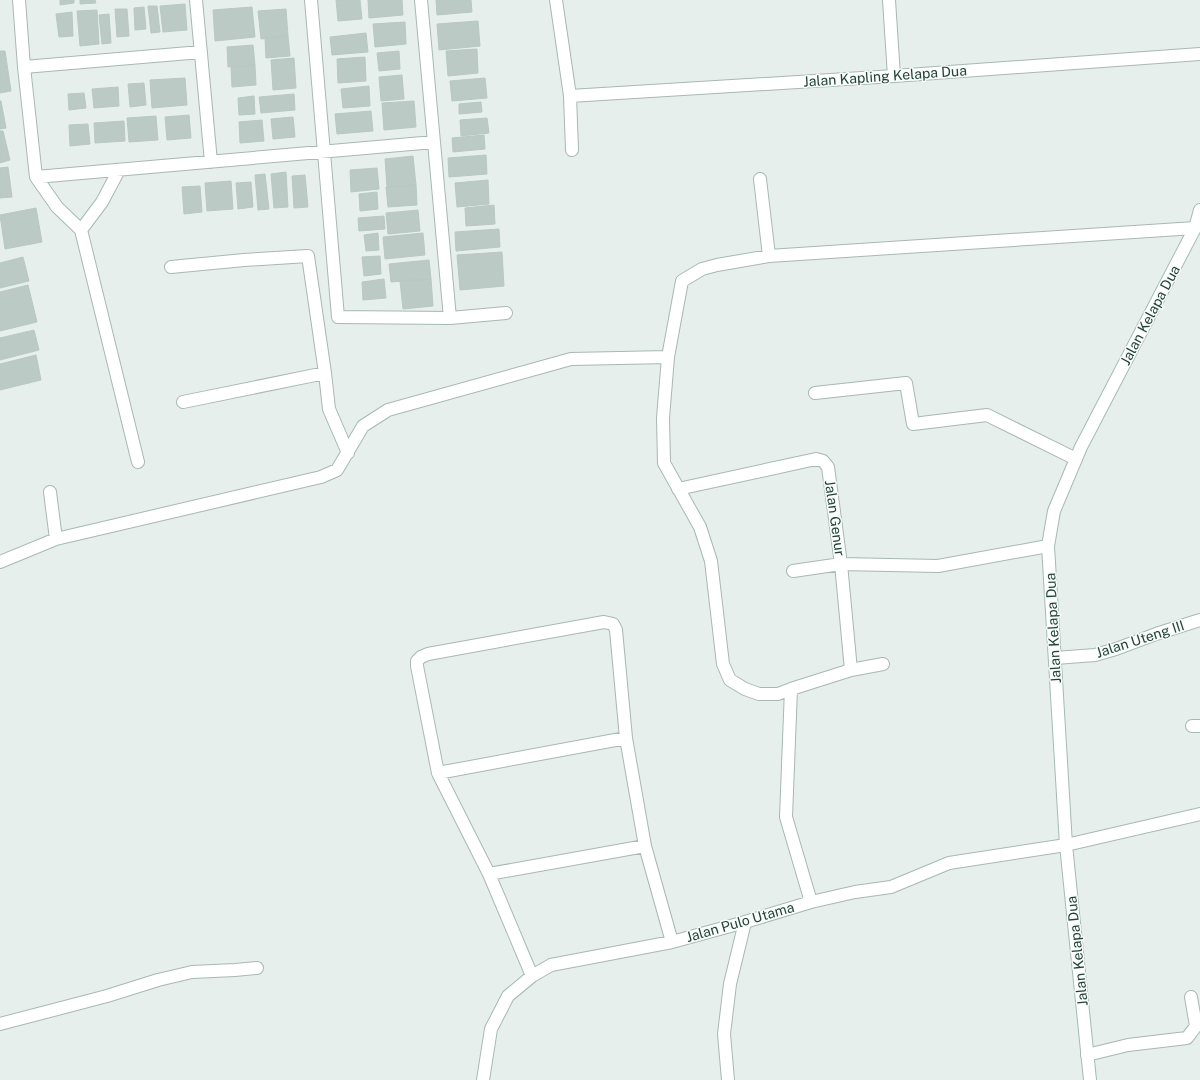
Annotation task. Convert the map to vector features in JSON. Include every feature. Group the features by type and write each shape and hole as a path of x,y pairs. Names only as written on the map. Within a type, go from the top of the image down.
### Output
{"street":[{"path":"19,0 24,67 36,177 57,207 81,230 138,462"},
{"path":"196,0 211,162"},
{"path":"311,0 338,316 450,318 506,313"},
{"path":"422,0 450,318"},
{"path":"556,0 570,96 572,150"},
{"path":"889,0 894,76"},
{"path":"24,67 201,52"},
{"name":"Jalan Kapling Kelapa Dua","path":"570,96 894,76 1200,54"},
{"path":"36,177 434,142"},
{"path":"81,230 102,202 119,170"},
{"path":"760,179 769,256"},
{"name":"Jalan Kelapa Dua","path":"1090,1080 1066,845 1048,546 1054,511 1076,459 1195,228 1200,210"},
{"path":"882,664 851,670 778,694 759,694 745,689 730,680 723,664 712,561 700,527 664,463 663,418 668,357 682,281 702,269 769,256 1195,228"},
{"path":"171,268 244,260 308,256 329,408 348,453"},
{"path":"0,562 56,539 321,477 337,470 363,426 388,410 415,401 571,359 668,357"},
{"path":"184,402 325,373"},
{"path":"816,393 906,383 913,424 987,415 1076,459"},
{"name":"Jalan Genur","path":"678,489 816,459 823,461 828,467 841,564 938,566 1048,546"},
{"path":"50,492 56,539"},
{"path":"793,571 841,564 851,670"},
{"name":"Jalan Uteng III","path":"1055,658 1095,655 1200,620"},
{"path":"532,976 489,874 438,773 417,661 421,657 428,654 604,622 613,624 616,630 626,738 645,846 672,942"},
{"path":"791,689 786,817 811,902"},
{"path":"438,773 626,738"},
{"name":"Jalan Pulo Utama","path":"483,1080 491,1029 508,996 532,976 551,965 672,942 811,902 855,892 891,887 949,863 1066,845 1200,814"},
{"path":"489,874 645,846"},
{"path":"728,1080 724,1034 730,984 745,922"},
{"path":"0,1024 192,972 257,968"},
{"path":"1087,1055 1128,1045 1187,1038 1196,1026 1191,997"}],"building":[{"path":"60,0 74,0 74,3 60,5"},
{"path":"80,0 95,0 96,3 80,4"},
{"path":"336,0 360,0 362,19 338,21"},
{"path":"368,0 402,0 403,15 369,18"},
{"path":"436,0 471,0 472,12 437,15"},
{"path":"185,4 187,30 163,32 160,6"},
{"path":"148,6 157,6 160,32 151,33"},
{"path":"144,7 146,29 135,30 134,8"},
{"path":"252,7 255,37 215,41 213,10"},
{"path":"115,9 127,9 129,36 117,37"},
{"path":"286,9 288,36 261,39 258,11"},
{"path":"97,10 99,44 80,46 77,11"},
{"path":"72,12 73,36 59,37 56,14"},
{"path":"109,14 111,43 102,44 99,15"},
{"path":"478,21 480,46 439,50 437,24"},
{"path":"405,22 406,44 375,47 373,24"},
{"path":"366,33 368,52 332,55 330,37"},
{"path":"288,36 290,56 266,58 265,38"},
{"path":"253,45 255,65 228,67 227,47"},
{"path":"477,49 478,73 448,76 446,51"},
{"path":"0,51 5,51 11,91 0,93"},
{"path":"399,51 400,69 379,71 377,53"},
{"path":"365,57 366,81 338,83 337,59"},
{"path":"294,58 296,88 273,90 271,60"},
{"path":"255,65 256,85 232,87 231,67"},
{"path":"402,75 404,99 381,101 379,77"},
{"path":"185,78 187,105 152,108 150,80"},
{"path":"485,78 487,98 452,101 450,81"},
{"path":"144,83 146,105 130,107 128,84"},
{"path":"369,86 370,106 343,108 341,89"},
{"path":"118,87 119,106 94,108 92,89"},
{"path":"84,93 86,108 69,110 68,94"},
{"path":"294,94 295,110 261,113 259,97"},
{"path":"254,96 255,114 239,115 238,98"},
{"path":"0,101 6,128 0,129"},
{"path":"414,101 416,127 384,130 382,103"},
{"path":"481,102 482,112 459,114 459,104"},
{"path":"371,111 373,131 337,134 335,114"},
{"path":"189,115 191,138 167,140 165,117"},
{"path":"156,116 158,140 129,142 127,118"},
{"path":"293,117 295,137 273,139 271,119"},
{"path":"487,118 489,133 461,136 460,120"},
{"path":"262,120 264,141 240,143 239,122"},
{"path":"124,121 125,141 95,143 94,123"},
{"path":"88,124 90,144 70,146 69,125"},
{"path":"0,131 3,131 10,160 0,163"},
{"path":"484,135 485,149 453,152 452,138"},
{"path":"486,155 487,174 449,177 448,158"},
{"path":"413,156 416,185 387,187 385,159"},
{"path":"8,167 12,197 0,198 0,168"},
{"path":"377,168 379,189 351,192 350,170"},
{"path":"286,172 288,207 274,208 271,174"},
{"path":"265,174 269,209 258,210 255,175"},
{"path":"305,175 308,207 294,208 292,176"},
{"path":"488,180 489,204 457,207 455,183"},
{"path":"231,181 233,209 207,211 205,183"},
{"path":"251,182 253,207 238,209 236,183"},
{"path":"416,185 417,205 388,207 386,187"},
{"path":"200,186 202,212 184,214 182,187"},
{"path":"377,192 378,209 360,211 359,194"},
{"path":"494,205 495,224 466,226 465,208"},
{"path":"36,208 42,242 5,249 0,215"},
{"path":"418,210 420,231 388,234 386,213"},
{"path":"384,216 385,229 359,231 358,218"},
{"path":"499,229 500,247 456,251 455,232"},
{"path":"378,233 379,250 366,251 364,235"},
{"path":"423,233 425,255 385,259 383,237"},
{"path":"502,252 504,286 460,290 457,255"},
{"path":"380,256 381,274 364,276 362,257"},
{"path":"23,257 29,281 0,288 0,263"},
{"path":"429,260 431,279 391,282 389,264"},
{"path":"384,279 386,298 363,300 362,282"},
{"path":"431,279 433,306 403,309 400,281"},
{"path":"28,285 37,322 0,331 0,292"},
{"path":"34,330 39,350 0,360 0,338"},
{"path":"36,355 41,380 0,390 0,364"}]}
